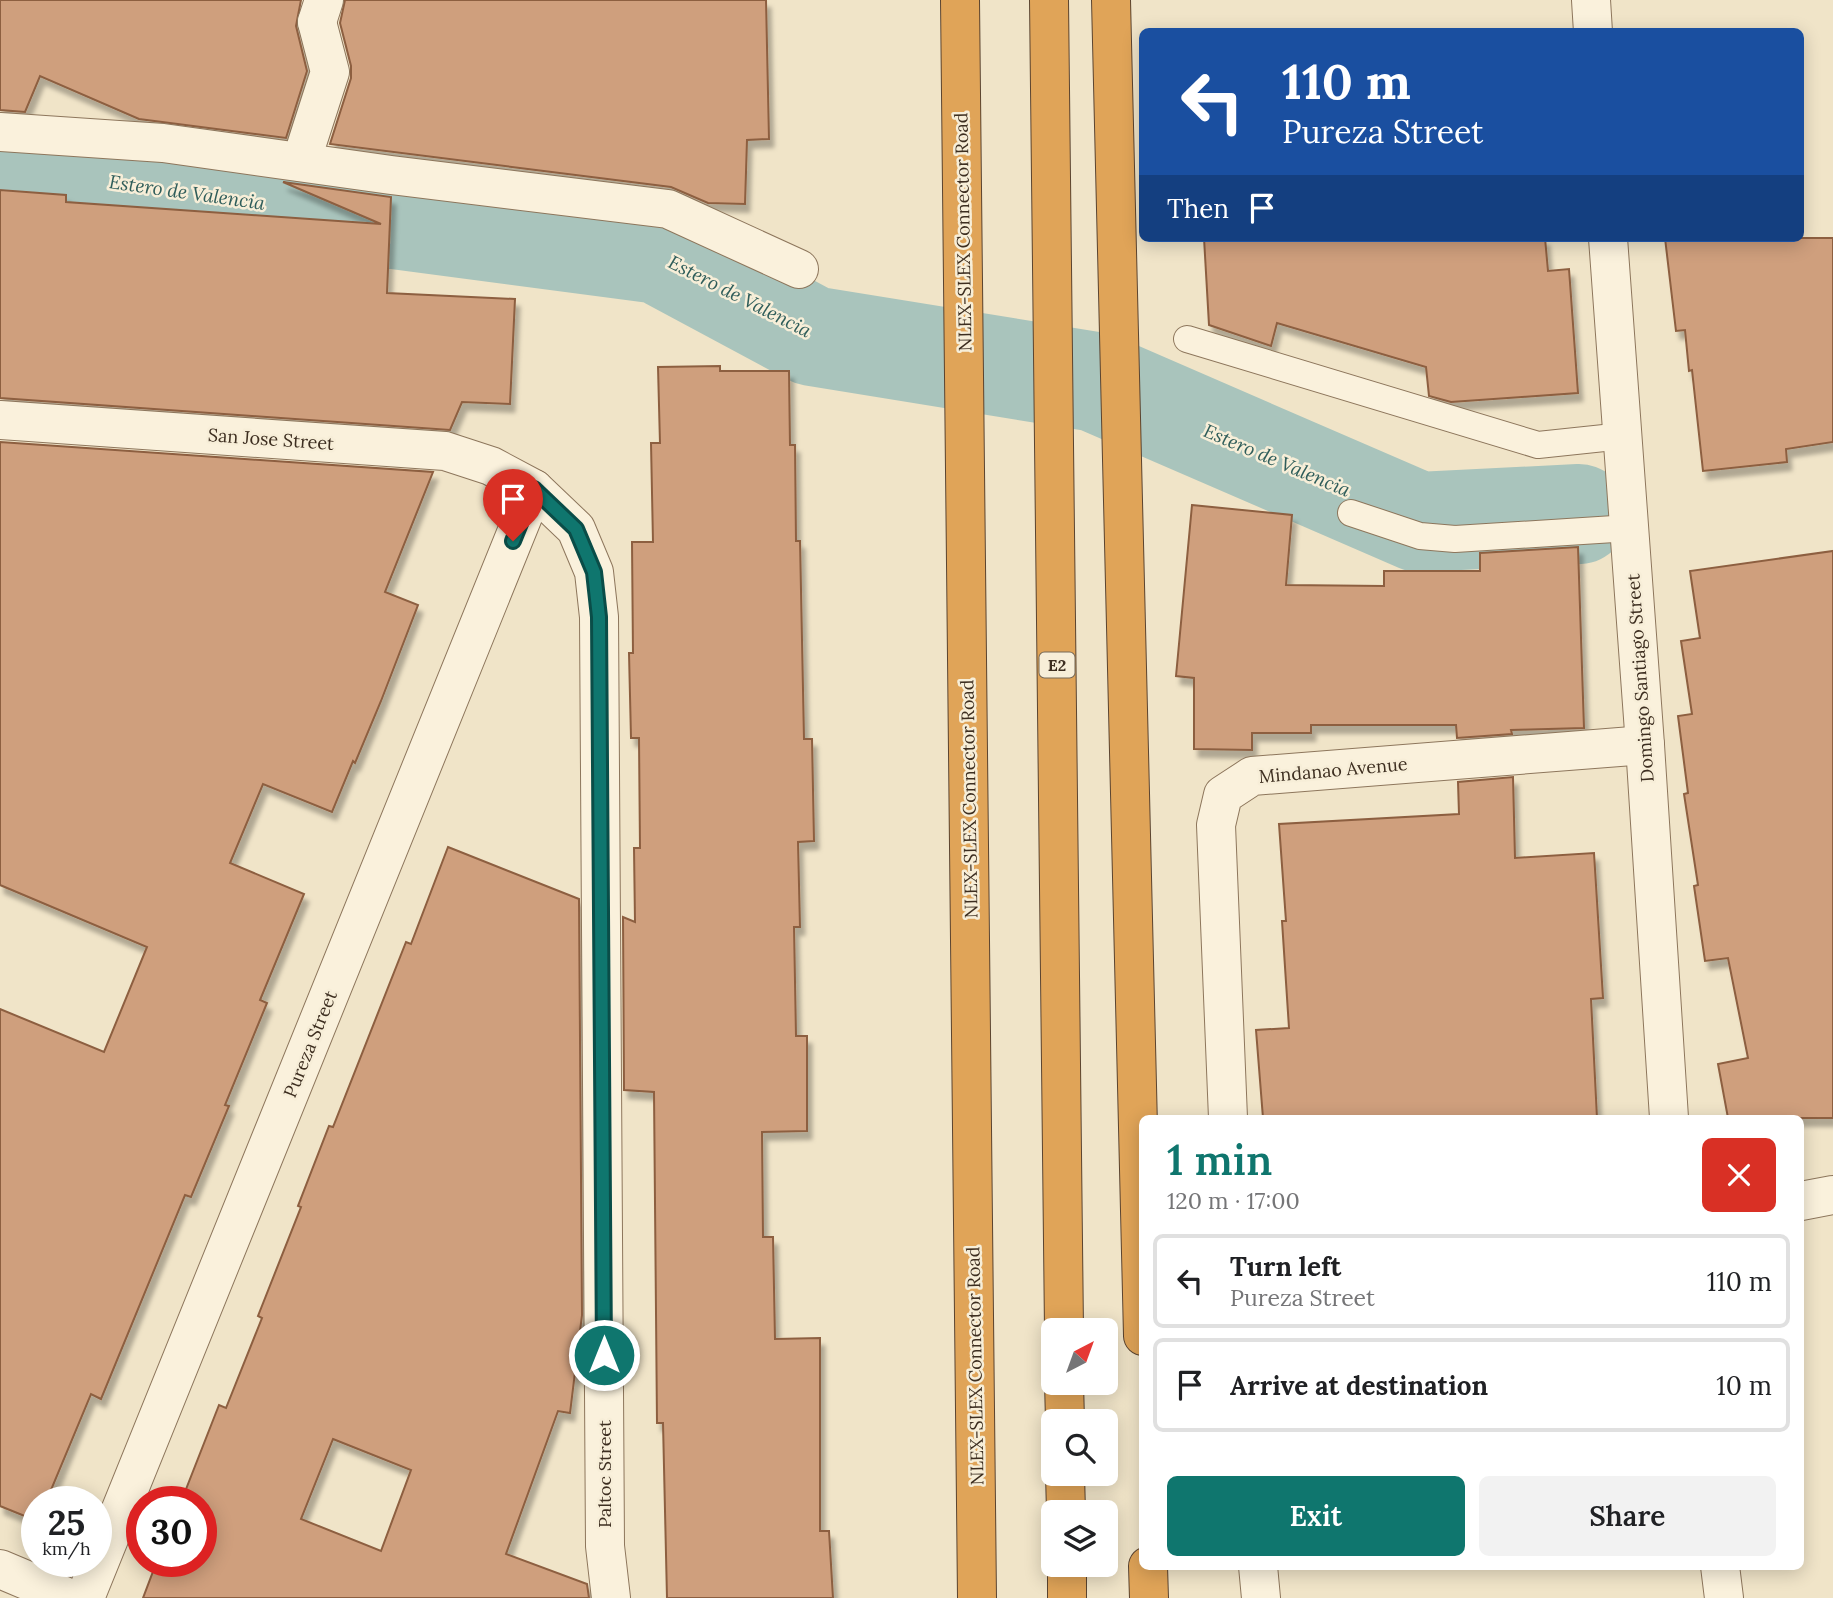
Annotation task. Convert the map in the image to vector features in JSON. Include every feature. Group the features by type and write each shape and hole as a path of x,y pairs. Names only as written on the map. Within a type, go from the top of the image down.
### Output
{"highway":[{"name":"NLEX-SLEX Connector Road","path":"960,0 977,1598"},
{"name":"E2","path":"1049,0 1063,1318"},
{"path":"1111,0 1139,1169"},
{"path":"1148,1570 1149,1598"},
{"path":"1067,1577 1067,1598"}],"street":[{"path":"1591,0 1593,28"},
{"path":"301,162 330,72 320,11"},
{"path":"0,132 163,142 668,209 799,269"},
{"name":"Domingo Santiago Street","path":"1608,242 1669,1115"},
{"name":"San Jose Street","path":"0,419 444,451 491,467 534,489"},
{"name":"Pureza Street","path":"85,1598 534,489"},
{"name":"Paltoc Street","path":"534,489 576,529 594,572 599,617 605,1546 611,1598"},
{"name":"Mindanao Avenue","path":"1228,1115 1216,825 1223,795 1252,776 1645,745"},
{"path":"1804,1200 1833,1195"},
{"path":"0,1569 69,1598"},
{"path":"1258,1570 1261,1598"},
{"path":"1720,1570 1724,1598"}],"lane":[{"path":"1187,339 1538,445 1623,436"},
{"path":"1350,513 1419,536 1455,539 1630,528"}],"building":[{"path":"0,0 301,0 296,26 307,71 286,138 139,119 40,76 25,112 0,110"},
{"path":"345,0 766,0 769,139 747,140 745,204 708,203 671,187 330,144 351,78 351,66 340,23"},
{"path":"283,182 391,197 387,293 515,299 510,404 462,402 450,430 0,398 0,190 66,195 66,202 381,224"},
{"path":"1804,238 1833,238 1833,442 1786,449 1787,462 1703,471 1685,330 1676,331 1665,242 1804,242"},
{"path":"1204,242 1545,242 1548,271 1569,269 1578,393 1451,402 1429,396 1426,367 1277,323 1271,346 1209,325"},
{"path":"720,366 720,371 789,371 790,445 795,445 796,541 800,541 804,739 812,739 814,841 798,842 800,927 794,927 796,1036 807,1036 807,1131 762,1132 763,1237 773,1237 775,1339 820,1338 820,1531 829,1531 833,1598 667,1598 663,1423 657,1423 654,1092 624,1090 623,917 635,922 634,848 640,848 639,738 631,738 629,653 633,653 632,542 653,542 651,443 660,443 658,367"},
{"path":"0,442 433,472 385,592 418,605 381,701 332,812 263,784 230,863 304,894 260,1000 267,1003 225,1105 229,1106 191,1197 185,1195 101,1399 91,1394 53,1486 21,1486 21,1515 0,1506 0,1009 104,1052 147,947 0,885"},
{"path":"1192,505 1292,515 1286,585 1384,586 1384,571 1480,571 1480,553 1578,547 1584,728 1511,730 1512,734 1457,738 1456,725 1311,725 1311,733 1252,733 1252,750 1194,749 1194,678 1176,676"},
{"path":"1833,551 1833,1118 1804,1118 1804,1115 1727,1115 1718,1064 1748,1058 1728,958 1705,961 1694,886 1698,885 1684,794 1688,793 1678,716 1692,714 1681,641 1700,638 1690,571"},
{"path":"1513,777 1515,858 1594,853 1603,998 1591,999 1597,1115 1263,1115 1256,1030 1289,1028 1282,921 1286,921 1279,824 1459,814 1458,782"},
{"path":"448,847 579,899 582,1315 570,1413 558,1411 506,1554 587,1584 589,1598 143,1598 151,1577 217,1577 217,1486 187,1486 219,1405 226,1408 262,1318 258,1316 301,1207 298,1206 329,1126 333,1127 406,942 411,944","holes":["333,1439 411,1470 381,1551 301,1519"]}],"waterway":[{"name":"Estero de Valencia","path":"0,167 659,254 812,336 1096,382 1419,522 1579,514"}],"route":[{"path":"513,541 534,489 576,529 594,572 599,617 604,1355"}]}
